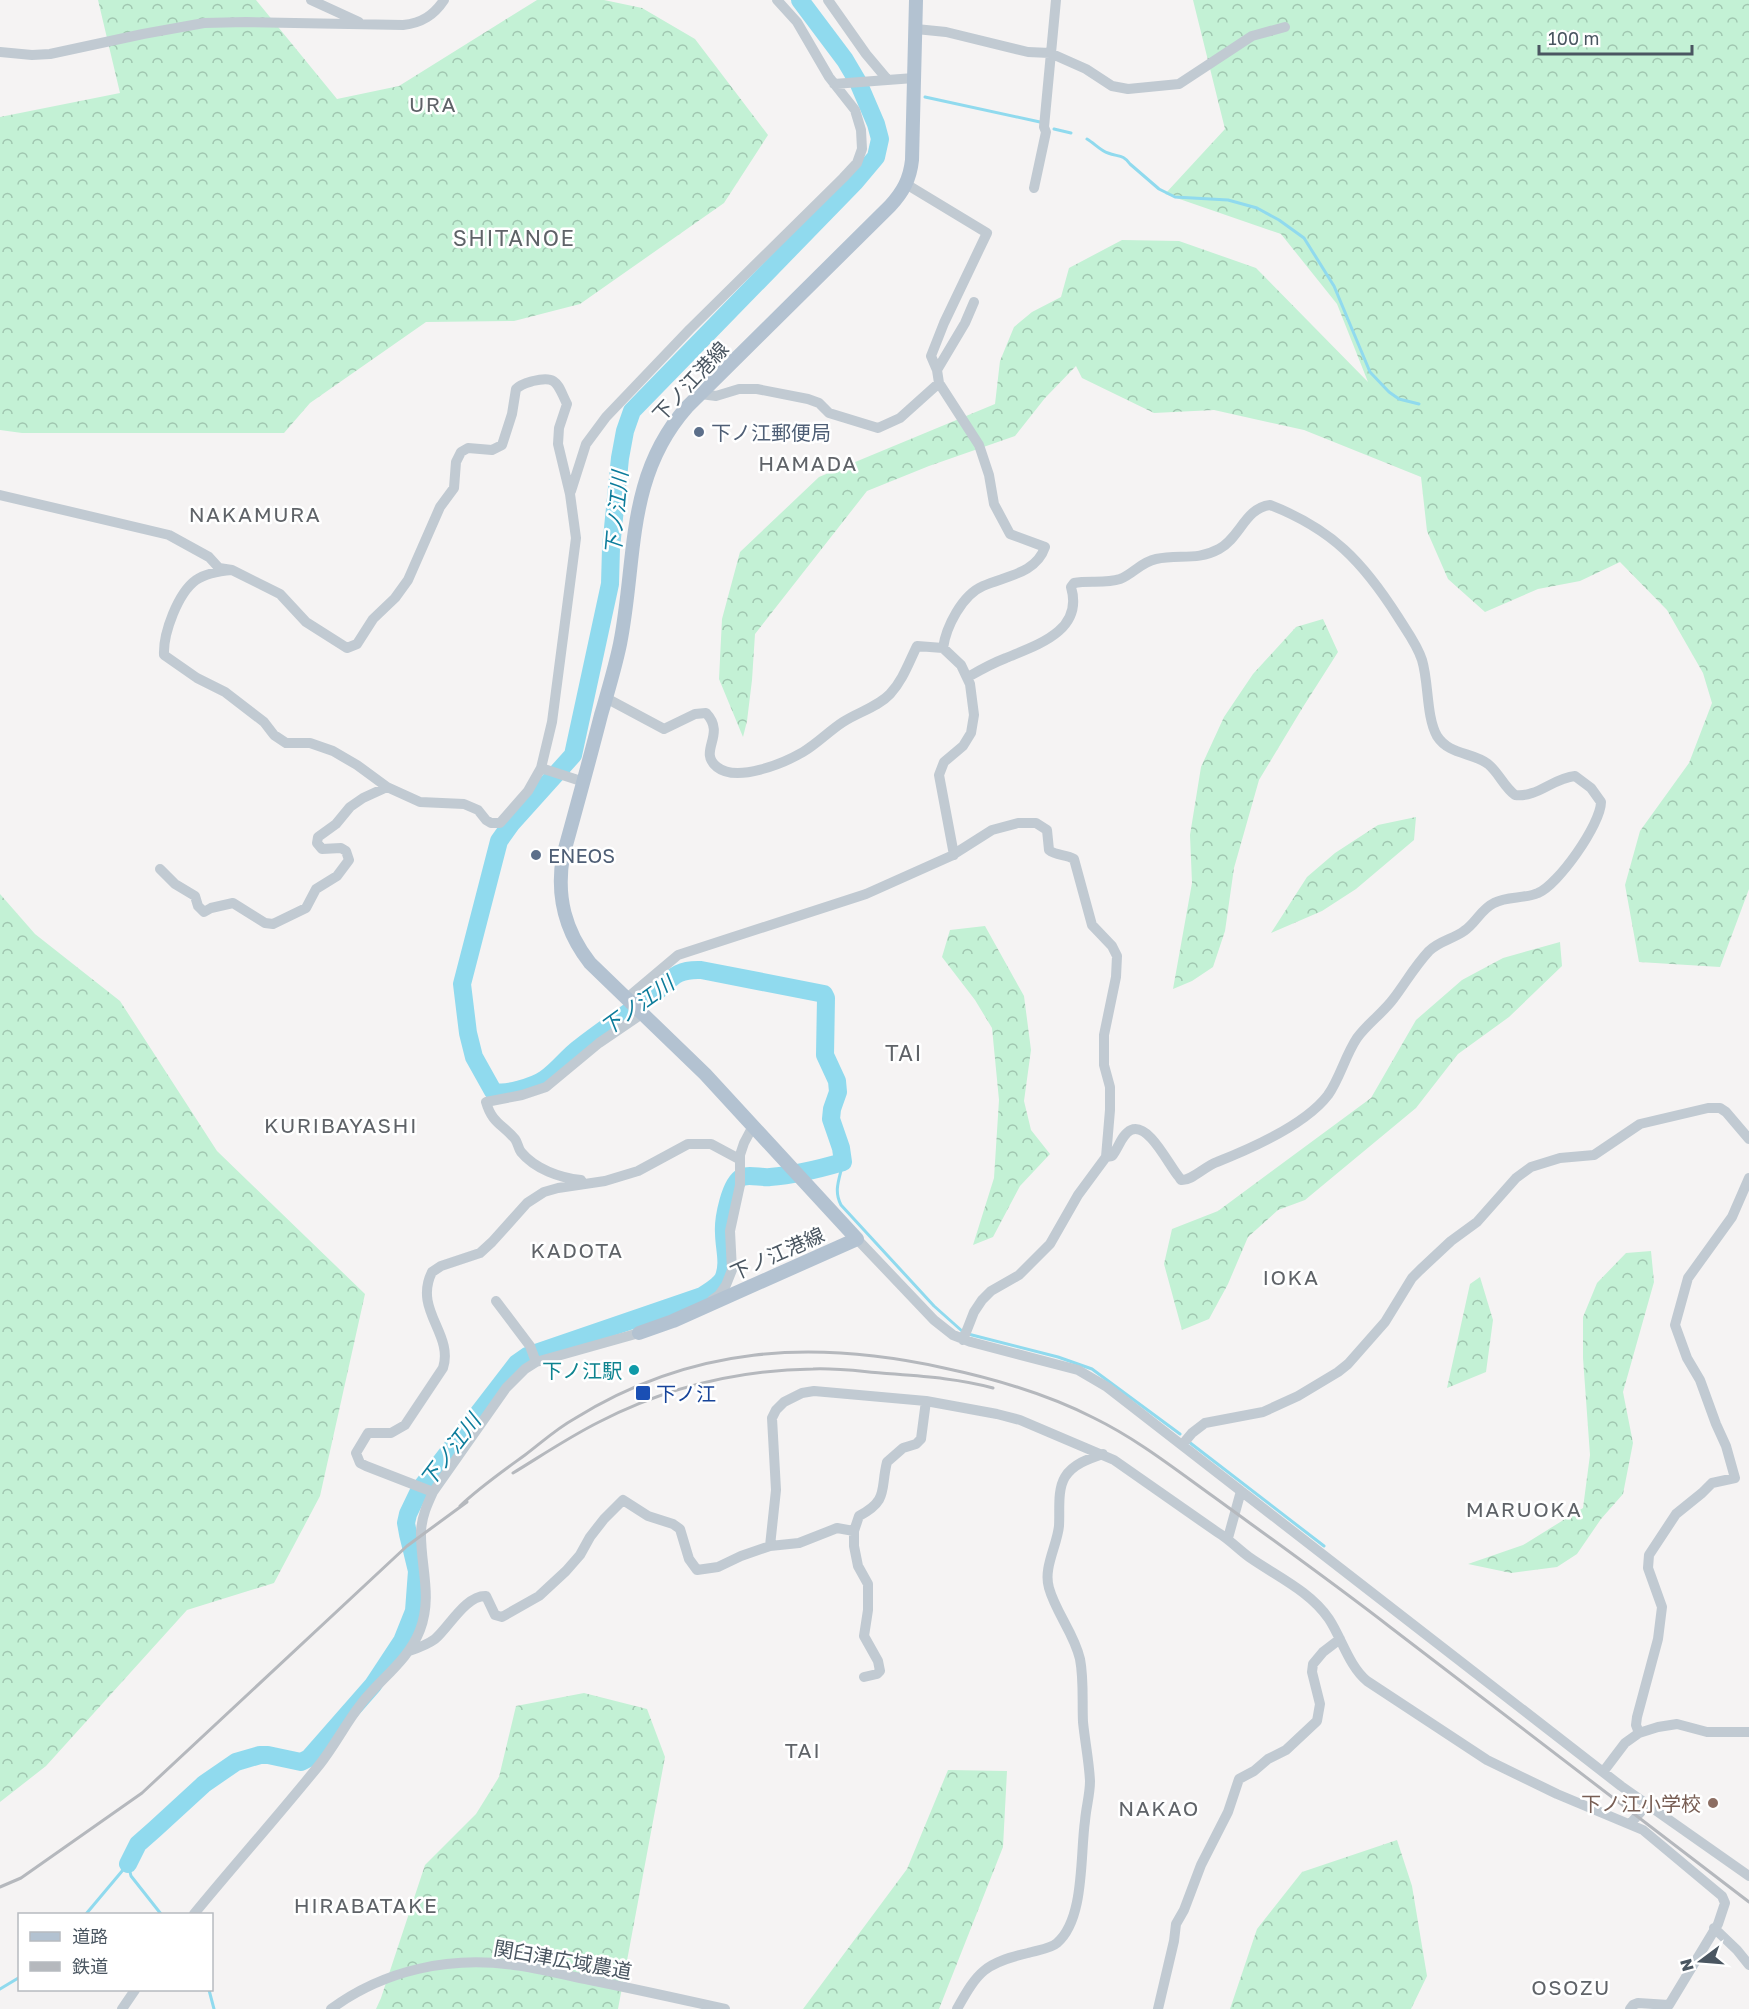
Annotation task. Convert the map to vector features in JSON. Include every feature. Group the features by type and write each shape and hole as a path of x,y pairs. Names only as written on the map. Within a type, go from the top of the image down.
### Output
{"main road":[{"name":"下ノ江港線","path":"643,1012 598,971 582,952 571,933 562,906 560,885 561,868 624,621 636,519 643,486 652,459 679,417 890,206 906,184 912,160 916,0"},
{"path":"643,1012 753,1126"},
{"name":"下ノ江港線","path":"639,1333 701,1309 857,1239 753,1126"}],"street":[{"path":"311,0 365,25"},
{"path":"0,52 50,54 204,23 393,26 414,23 434,13 444,0"},
{"path":"570,494 586,444 601,422 690,329 858,163 862,149 861,130 852,105 797,22 777,0"},
{"path":"828,0 883,79"},
{"path":"1034,189 1046,132 1044,127 1056,0"},
{"path":"916,29 946,32 1028,52 1050,53 1086,69 1112,86 1128,89 1179,84 1252,36 1285,27"},
{"path":"836,84 914,78"},
{"path":"906,184 987,233 952,305 931,356 939,383 979,445 989,475 994,504 1010,534 1045,547 1042,555 1029,568 982,586 969,596 960,607 945,635 944,648"},
{"path":"937,370 965,323 974,302"},
{"path":"0,495 169,535 209,557 219,568 232,570 280,594 306,622 347,648 357,644 373,619 395,598 408,580 440,507 454,488 456,462 460,452 468,448 490,450 501,446 512,414 516,388 521,384 543,378 555,381 567,404 558,439 570,494 576,542 552,722 542,769 528,791 507,817 498,824 488,822 472,806 460,803 420,802 387,788 357,765 333,751 310,743 286,743 274,735 264,722 225,692 197,678 164,655 163,642 167,628 179,602 190,586 198,579 232,570"},
{"path":"701,394 716,396 739,389 798,397 819,403 829,413 879,428 900,418 939,383"},
{"path":"968,677 989,665 1042,644 1051,638 1070,616 1074,597 1071,587 1074,583 1120,579 1152,559 1202,556 1226,545 1254,511 1270,505 1305,520 1347,550 1387,600 1412,638 1421,657 1434,728 1438,738 1447,747 1487,763 1515,795 1530,794 1550,784 1575,776 1590,788 1601,802 1599,813 1579,850 1551,884 1533,895 1492,903 1464,931 1434,946 1414,969 1394,998 1373,1018 1356,1040 1329,1094 1308,1114 1250,1150 1212,1164 1185,1180 1174,1172 1150,1136 1143,1130 1129,1131 1116,1152 1106,1157"},
{"path":"606,698 664,729 695,714 706,713 715,731 709,751 713,763 728,771 748,772 804,752 842,723 867,710 890,694 903,677 917,646 944,648 961,665 968,677 974,715 972,734 963,746 944,762 939,775 954,855"},
{"path":"542,769 584,782"},
{"path":"160,869 174,884 195,896 198,906 204,912 233,903 265,922 273,924 306,908 316,889 337,876 349,860 346,851 341,848 322,849 317,843 318,837 336,824 350,807 363,798 387,788"},
{"path":"627,998 678,954 819,911 866,894 954,855 992,830 1018,823 1036,822 1047,830 1049,849 1054,854 1065,854 1074,859 1092,925 1112,946 1117,956 1116,977 1104,1035 1104,1065 1110,1087 1106,1157 1078,1195 1050,1244 1019,1275 986,1296 974,1312 966,1335"},
{"path":"592,1183 560,1177 535,1163 521,1152 515,1139 489,1114 486,1102 522,1095 546,1087 599,1043 643,1012"},
{"path":"1182,1445 1205,1422 1263,1412 1298,1396 1348,1364 1385,1322 1412,1278 1451,1241 1477,1222 1516,1178 1531,1167 1560,1158 1594,1155 1640,1124 1708,1108 1720,1108 1726,1112 1749,1139"},
{"path":"701,1309 719,1295 731,1275 733,1263 730,1231 740,1180 739,1159 753,1126"},
{"path":"431,1491 360,1463 356,1453 368,1433 391,1433 405,1425 443,1368 445,1358 443,1344 426,1301 432,1272 441,1266 480,1252 521,1209 538,1195 558,1188 592,1183 638,1171 688,1144 711,1144 739,1159"},
{"path":"1639,1733 1636,1725 1637,1717 1658,1640 1662,1607 1648,1568 1649,1555 1676,1514 1712,1483 1736,1478 1700,1380 1688,1358 1675,1325 1688,1278 1732,1217 1749,1178"},
{"path":"857,1239 946,1331 966,1335 1078,1370 1107,1387 1603,1772 1749,1876"},
{"path":"496,1301 534,1356"},
{"path":"195,1913 321,1762 363,1701 409,1651 420,1630 425,1609 427,1587 421,1530 431,1491 506,1388 534,1356 639,1333"},
{"path":"770,1546 776,1490 771,1423 780,1405 802,1393 926,1401 997,1414 1020,1420 1114,1460 1216,1532 1228,1538 1251,1558 1310,1600 1328,1619 1362,1677 1469,1749 1510,1772 1653,1836 1725,1900 1721,1917 1669,2005 1638,2003 1630,2009"},
{"path":"864,1677 880,1671 878,1661 865,1640 868,1584 855,1558 854,1531 859,1516 872,1510 881,1498 888,1460 903,1448 921,1440 926,1401"},
{"path":"957,2009 980,1973 1002,1959 1045,1949 1057,1943 1073,1918 1090,1781 1083,1722 1082,1677 1076,1646 1052,1596 1048,1574 1058,1531 1062,1482 1080,1463 1102,1454"},
{"path":"1228,1538 1241,1491"},
{"path":"409,1651 435,1639 477,1597 488,1598 495,1615 502,1617 538,1596 577,1559 604,1519 623,1500 648,1516 673,1524 680,1530 689,1559 698,1570 718,1567 770,1546 799,1543 837,1527 854,1531"},
{"path":"1158,2009 1176,1924 1184,1910 1201,1865 1228,1812 1239,1779 1286,1750 1317,1721 1320,1704 1312,1672 1313,1664 1323,1652 1340,1639"},
{"path":"1603,1772 1625,1743 1639,1733 1673,1723 1707,1732 1749,1732"},
{"path":"1630,1824 1647,1805"},
{"path":"1714,1928 1749,1965"},
{"name":"関臼津広域農道","path":"331,2009 362,1989 386,1978 429,1966 467,1962 523,1966 725,2009"},
{"path":"122,2009 134,1991"}],"green space":[{"path":"98,0 256,0 337,99 399,86 537,0 604,0 642,8 695,39 768,135 724,203 580,304 514,321 426,322 310,403 284,433 22,433 0,430 0,117 120,93"},
{"path":"1193,0 1749,0 1749,889 1720,967 1639,962 1625,885 1640,831 1689,763 1712,703 1703,673 1667,610 1620,562 1580,581 1538,589 1485,612 1448,579 1427,531 1421,477 1304,430 1214,410 1154,413 1082,378 1076,366 1045,398 1015,436 929,466 867,491 755,634 752,680 743,737 719,679 722,619 740,552 819,477 995,404 1000,361 1014,327 1032,312 1061,297 1069,268 1122,240 1179,241 1256,268 1368,382 1337,304 1281,234 1165,194 1225,129"},
{"path":"1323,619 1338,652 1259,780 1234,868 1225,931 1213,967 1192,981 1173,989 1192,883 1190,835 1201,767 1224,717 1253,674 1296,627"},
{"path":"1416,817 1414,840 1356,889 1322,911 1271,933 1307,877 1335,853 1378,825"},
{"path":"0,894 35,934 120,1001 217,1151 365,1294 320,1496 274,1583 187,1610 46,1766 0,1802"},
{"path":"985,926 1024,996 1031,1050 1024,1101 1031,1130 1050,1154 1020,1186 993,1237 973,1245 994,1178 999,1100 992,1028 975,1000 942,957 950,930"},
{"path":"1560,942 1562,966 1509,1017 1458,1054 1416,1108 1305,1200 1278,1210 1248,1237 1228,1284 1209,1319 1182,1330 1164,1264 1172,1229 1218,1211 1371,1098 1416,1020 1462,980 1503,958"},
{"path":"1651,1251 1654,1282 1623,1392 1633,1443 1623,1494 1601,1519 1577,1554 1557,1567 1511,1573 1468,1564 1523,1545 1583,1508 1590,1455 1583,1358 1583,1317 1597,1283 1626,1253"},
{"path":"1480,1277 1493,1320 1486,1372 1447,1388 1470,1284"},
{"path":"584,1693 647,1709 665,1757 618,2009 376,2009 425,1865 476,1814 499,1777 516,1706"},
{"path":"948,1770 1007,1771 1003,1847 939,2009 803,2009 907,1869"},
{"path":"1397,1840 1412,1886 1427,1976 1411,2009 1230,2009 1257,1929 1302,1872"}],"waterway":[{"name":"下ノ江川","path":"128,1864 138,1844 204,1784 236,1762 260,1755 301,1762 309,1758 373,1685 402,1641 414,1611 417,1571 406,1523 408,1514 420,1489 517,1363 527,1356 702,1296 716,1287 723,1279 726,1268 724,1227 728,1202 734,1186 742,1177 789,1175 843,1162 841,1148 831,1119 838,1092 837,1081 825,1055 826,998 824,994 701,970 685,971 674,976 654,994 588,1041 545,1079 519,1090 498,1092 493,1091 474,1057 468,1033 462,984 499,841 511,824 573,755 610,584 611,548 620,458 625,431 632,411 855,182 876,157 880,139 858,82 845,60 800,0"},
{"path":"925,97 1040,122"},
{"path":"1054,129 1071,133"},
{"path":"1087,139 1105,152 1125,159 1159,189 1175,197 1228,200 1257,208 1304,238 1334,286 1370,372 1399,399 1419,404"},
{"path":"843,1162 837,1189 841,1205 934,1306 962,1331"},
{"path":"968,1334 1058,1357 1092,1369 1180,1434"},
{"path":"1189,1442 1324,1546"},
{"path":"128,1864 131,1876 160,1913"},
{"path":"87,1913 128,1864"},
{"path":"0,1989 18,1978"},
{"path":"209,1991 214,2009"}],"railway":[{"path":"460,1506 492,1479 574,1419 618,1395 663,1376 708,1363 753,1355 800,1352 847,1353 944,1368 1021,1388 1094,1418 1125,1435 1170,1465 1368,1610 1749,1902"},
{"path":"513,1473 577,1434 624,1410 676,1391 730,1377 785,1370 830,1369 937,1378 993,1388"},
{"path":"0,1887 21,1878 142,1793 407,1546 467,1502"}],"place":[{"name":"下ノ江郵便局","path":"699,432"},
{"name":"ENEOS","path":"536,855"},
{"name":"下ノ江駅","path":"634,1370"},
{"name":"下ノ江","path":"643,1393"},
{"name":"下ノ江小学校","path":"1713,1803"}],"district":[{"name":"URA","path":"433,104"},
{"name":"SHITANOE","path":"514,237"},
{"name":"HAMADA","path":"808,463"},
{"name":"NAKAMURA","path":"255,514"},
{"name":"TAI","path":"904,1052"},
{"name":"KURIBAYASHI","path":"341,1125"},
{"name":"KADOTA","path":"577,1250"},
{"name":"IOKA","path":"1291,1277"},
{"name":"MARUOKA","path":"1524,1509"},
{"name":"TAI","path":"803,1750"},
{"name":"NAKAO","path":"1159,1808"},
{"name":"HIRABATAKE","path":"366,1905"},
{"name":"OSOZU","path":"1571,1987"}]}
